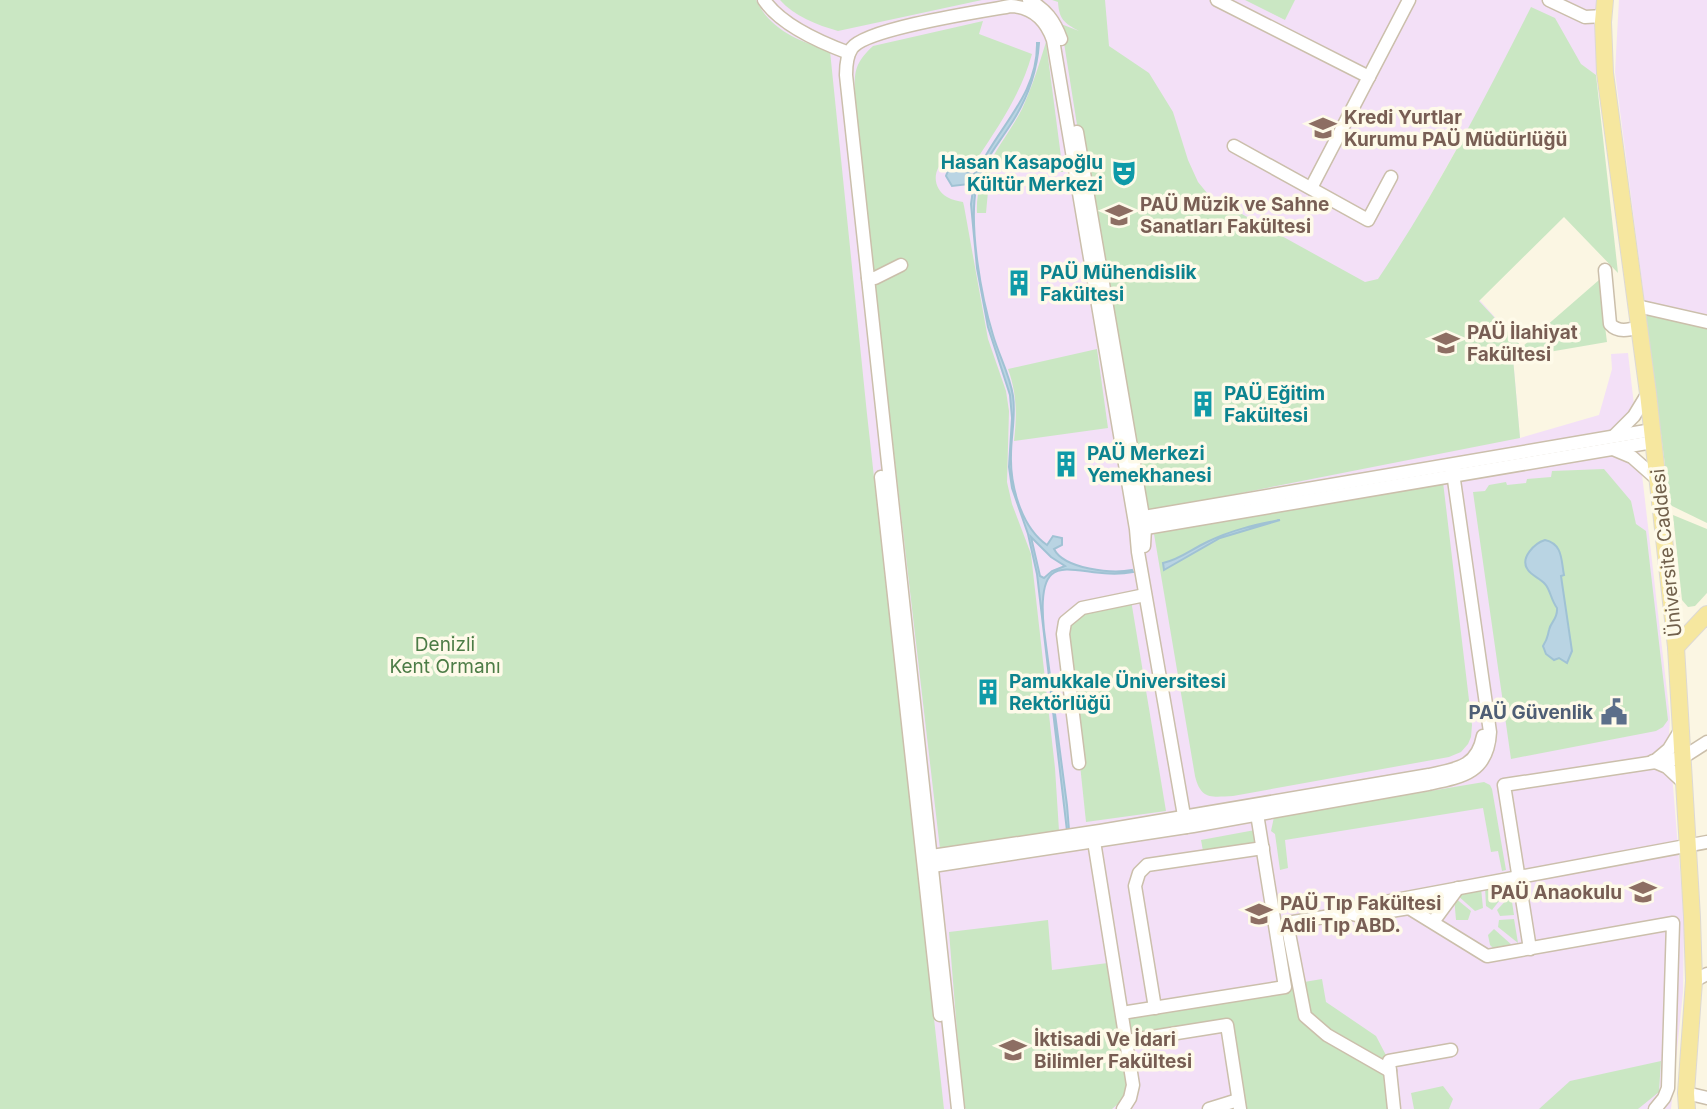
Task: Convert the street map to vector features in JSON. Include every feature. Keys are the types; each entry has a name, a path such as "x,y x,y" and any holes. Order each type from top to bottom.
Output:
{"main road":[{"name":"Üniversite Caddesi","path":"1605,8 1605,73 1648,393 1675,647 1692,917 1700,977 1685,1104"},
{"path":"1675,647 1707,614"}],"street":[{"path":"764,0 786,22 848,49"},
{"path":"772,0 790,15 848,49"},
{"path":"958,1109 927,862 838,77 848,49 862,32 1008,0"},
{"path":"1029,0 1046,11 1055,22 1061,39 1086,214"},
{"path":"1217,0 1369,77"},
{"path":"1311,188 1409,0"},
{"path":"1549,0 1585,17 1605,8"},
{"path":"848,49 867,38 936,20 1011,6 1033,11 1049,29 1086,214 1189,821"},
{"path":"848,49 846,75 951,1109"},
{"path":"1234,146 1368,220 1391,177"},
{"path":"868,278 874,278 901,265"},
{"path":"1605,270 1610,324 1625,331 1639,327"},
{"path":"1637,306 1707,322"},
{"path":"1612,443 1648,393"},
{"path":"1140,523 1653,436"},
{"path":"1612,443 1658,480"},
{"path":"927,862 1189,821 1429,775 1461,768 1473,760 1483,737 1450,471"},
{"path":"1189,821 1257,814 1462,777 1486,757 1490,732 1450,471"},
{"path":"1140,523 1138,552 1145,595 1189,821"},
{"path":"1079,763 1063,634 1065,622 1082,608 1145,595"},
{"path":"1653,761 1665,753 1680,731"},
{"path":"1530,949 1504,785 1682,758 1707,742"},
{"path":"1653,761 1667,767 1683,782"},
{"path":"1128,1012 1285,987 1257,814"},
{"path":"1097,836 1140,1082 1140,1091 1133,1109"},
{"path":"1097,836 1133,1085 1130,1098 1123,1109"},
{"path":"1349,913 1358,907 1707,842"},
{"path":"1155,1008 1135,886 1139,873 1147,865 1263,848"},
{"path":"1433,922 1458,888"},
{"path":"1390,1071 1327,1035 1305,1016 1287,923 1349,913 1360,916 1409,908 1488,956 1673,923 1668,1088 1655,1109"},
{"path":"1133,1040 1227,1025 1239,1104 1209,1109"},
{"path":"1389,1108 1389,1061 1451,1050"},
{"path":"1685,1104 1707,1098"}],"shaded area":[{"path":"446,0 1599,0 1596,75 1581,65 1533,15 1413,226 1522,347 1513,358 1520,438 1599,415 1612,369 1611,354 1628,353 1670,717 1669,737 1684,921 1683,992 1671,1109 944,1109 940,1082"},
{"path":"1619,0 1707,0 1707,321 1645,305 1615,72"}],"green space":[{"name":"Denizli Kent Ormanı","path":"0,0 756,0 762,11 778,27 797,39 830,51 867,414 944,1109 0,1109"},
{"path":"780,0 982,0 838,31 806,19"},
{"path":"1052,0 1105,0 1109,46 1149,73 1173,112 1188,160 1198,182 1207,193 1365,282 1378,279 1440,180 1531,7 1555,18 1581,64 1596,75 1618,273 1564,217 1479,301 1522,347 1599,280 1607,342 1513,358 1520,438 1145,512 1091,213 1061,24 1079,31 1063,20 1058,2"},
{"path":"1245,0 1295,0 1285,20"},
{"path":"983,21 979,34 1032,54 1016,96 977,159 953,157 944,161 937,171 936,183 947,197 963,202 988,339 1006,391 1009,411 1007,482 1012,504 1031,554 1055,768 1059,831 940,849 878,316 855,80 862,57 873,46"},
{"path":"1046,42 1063,172 990,170 986,213 977,213 981,184 986,171 1022,109"},
{"path":"1645,308 1707,322 1707,523 1670,505"},
{"path":"1097,349 1108,428 1014,441 1015,405 1008,369"},
{"path":"1604,469 1631,501 1636,524 1646,531 1668,720 1656,731 1511,759 1473,492 1485,491 1489,485 1526,483 1527,479 1551,477 1552,471"},
{"path":"1443,482 1472,725 1468,744 1461,752 1449,757 1233,796 1204,793 1195,776 1154,534 1156,531"},
{"path":"1673,515 1707,529 1707,593 1695,606 1688,607 1682,600"},
{"path":"1131,600 1166,811 1086,822 1065,622 1072,614"},
{"path":"1484,782 1492,789 1506,870 1502,871 1498,851 1491,852 1483,808 1285,840 1288,868 1280,870 1275,834 1271,831 1274,817"},
{"path":"1255,830 1257,842 1203,851 1201,840"},
{"path":"1507,885 1507,891 1492,910 1486,906 1485,887"},
{"path":"1481,888 1483,908 1475,911 1457,895"},
{"path":"1511,895 1514,915 1500,916 1497,910"},
{"path":"1454,897 1471,911 1468,920 1456,920"},
{"path":"1514,919 1518,943 1498,927 1499,920"},
{"path":"1048,920 1052,970 1108,963 1126,1077 1126,1097 1112,1109 966,1109 963,1105 949,932"},
{"path":"1494,929 1513,946 1494,949 1490,945 1488,935"},
{"path":"1322,979 1326,1002 1376,1036 1389,1061 1394,1109 1239,1109 1227,1025 1133,1040 1128,1012"},
{"path":"1661,1061 1659,1092 1638,1109 1539,1109 1570,1081"},
{"path":"1443,1086 1453,1099 1449,1109 1414,1109 1411,1093"}],"water":[{"path":"1039,43 1036,65 1025,97 981,171 974,204 977,262 984,301 1013,396 1011,467 1015,492 1024,517 1038,537 1047,545 1053,536 1062,538 1062,545 1054,549 1059,556 1089,568 1133,572 1113,574 1064,570 1054,573 1046,582 1043,601 1044,630 1067,805 1067,831 1037,574 1028,534 1012,488 1009,467 1012,418 1010,395 988,327 977,268 971,204 973,190 969,184 952,186 946,176 949,168 953,167 973,175 978,170 1024,95 1036,62","holes":["1031,537 1051,557 1065,566 1052,571 1044,578 1040,576"]},
{"path":"1280,520 1220,538 1164,570 1163,563 1216,538 1243,528"},
{"path":"1545,540 1555,545 1561,558 1564,575 1561,576 1572,651 1567,663 1559,658 1554,660 1546,654 1543,646 1557,608 1547,586 1530,572 1525,561 1529,552"}],"place":[{"name":"Kredi Yurtlar Kurumu PAÜ Müdürlüğü","path":"1323,128"},
{"name":"Hasan Kasapoğlu Kültür Merkezi","path":"1124,173"},
{"name":"PAÜ Müzik ve Sahne Sanatları Fakültesi","path":"1119,215"},
{"name":"PAÜ Mühendislik Fakültesi","path":"1019,283"},
{"name":"PAÜ İlahiyat Fakültesi","path":"1446,343"},
{"name":"PAÜ Eğitim Fakültesi","path":"1203,404"},
{"name":"PAÜ Merkezi Yemekhanesi","path":"1066,464"},
{"name":"Pamukkale Üniversitesi Rektörlüğü","path":"988,692"},
{"name":"PAÜ Güvenlik","path":"1614,712"},
{"name":"PAÜ Anaokulu","path":"1643,892"},
{"name":"PAÜ Tıp Fakültesi Adli Tıp ABD.","path":"1259,914"},
{"name":"İktisadi Ve İdari Bilimler Fakültesi","path":"1013,1050"}]}
